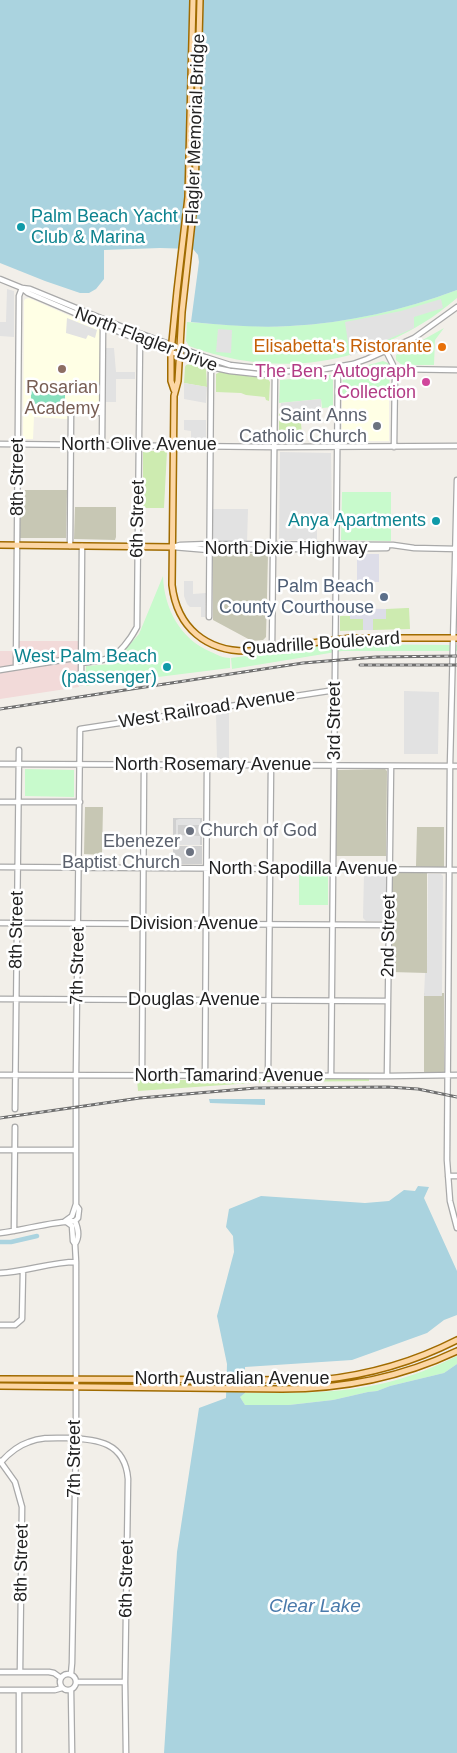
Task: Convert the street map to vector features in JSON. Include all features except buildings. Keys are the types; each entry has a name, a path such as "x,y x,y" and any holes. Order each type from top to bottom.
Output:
{"main road":[{"name":"Flagler Memorial Bridge","path":"172,346 189,185 193,0"},
{"name":"Flagler Memorial Bridge","path":"179,348 196,177 200,0"},
{"path":"172,346 171,381 174,390 173,547"},
{"path":"174,390 178,381 179,348"},
{"name":"North Dixie Highway","path":"0,545 173,547"},
{"name":"Quadrille Boulevard","path":"173,547 172,585 177,607 194,633 216,647 239,651 366,637 455,638"},
{"name":"North Australian Avenue","path":"0,1379 300,1381 339,1378 376,1371 426,1354 457,1340"},
{"name":"North Australian Avenue","path":"0,1386 301,1389 338,1386 393,1375 412,1370 457,1350"},
{"path":"300,1381 301,1389"}],"street":[{"name":"North Flagler Drive","path":"0,279 22,288 28,293 140,340 211,367 230,372 267,374 308,371 353,364 386,351 427,330 457,309"},
{"name":"North Flagler Drive","path":"22,288 30,288 172,346 230,365 266,369 275,372"},
{"name":"8th Street","path":"16,667 19,296 22,288"},
{"path":"102,445 103,325"},
{"name":"6th Street","path":"0,670 81,660 106,659 113,656 132,636 137,627 140,340"},
{"path":"386,351 394,369 394,447"},
{"path":"209,617 211,367"},
{"name":"3rd Street","path":"331,1076 338,367"},
{"path":"394,369 457,370"},
{"path":"272,648 275,372"},
{"path":"70,546 71,412 102,413"},
{"name":"North Olive Avenue","path":"0,444 274,447 457,446"},
{"path":"457,480 455,638 450,766 448,1075 448,1176 450,1201 457,1228"},
{"name":"North Dixie Highway","path":"173,547 180,545 336,548 398,546 456,549"},
{"path":"81,682 82,546"},
{"name":"West Railroad Avenue","path":"80,729 335,690"},
{"name":"7th Street","path":"75,1244 78,1240 78,1230 75,1221 78,1218 79,1209 76,1204 76,1076 80,729"},
{"name":"8th Street","path":"15,1109 19,750"},
{"name":"North Rosemary Avenue","path":"0,764 457,766"},
{"path":"142,1076 144,765"},
{"path":"205,1076 207,765"},
{"path":"268,1076 271,765"},
{"name":"2nd Street","path":"387,1076 390,766"},
{"path":"0,802 80,802"},
{"name":"North Sapodilla Avenue","path":"0,867 457,870"},
{"name":"Division Avenue","path":"0,923 389,925"},
{"name":"Douglas Avenue","path":"0,999 388,1001"},
{"name":"North Tamarind Avenue","path":"0,1075 457,1075"},
{"path":"14,1231 15,1127"},
{"path":"0,1150 76,1150"},
{"path":"448,1176 457,1176"},
{"path":"66,1221 72,1216 76,1204"},
{"name":"7th Street","path":"66,1221 72,1226 76,1262 76,1438 71,1674"},
{"path":"0,1232 75,1221"},
{"path":"0,1273 23,1271 58,1262 76,1262"},
{"path":"0,1325 15,1326 22,1320 23,1271"},
{"name":"6th Street","path":"0,1461 18,1447 31,1441 46,1438 97,1440 108,1445 122,1458 127,1470 128,1480 125,1682 126,1753"},
{"name":"8th Street","path":"0,1461 15,1482 22,1507 20,1671"},
{"path":"0,1672 49,1672 61,1678"},
{"path":"62,1688 61,1678 66,1674 71,1674 76,1682 71,1690 72,1753"},
{"path":"76,1682 125,1682"},
{"path":"0,1690 56,1690 62,1688 71,1690"},
{"path":"19,1691 19,1753"}],"shaded area":[{"path":"7,289 14,291 14,337 0,336 0,322 6,322"},
{"name":"Rosarian Academy","path":"29,298 100,329 100,410 68,409 67,419 34,417 33,439 23,439 24,301"},
{"path":"441,299 443,308 414,317 414,328 350,356 345,322 401,311"},
{"path":"67,318 97,330 95,338 88,335 86,339 66,333"},
{"path":"218,329 232,330 231,353 216,352"},
{"path":"104,348 114,348 116,372 135,372 135,379 116,379 116,402 105,402"},
{"path":"184,383 207,387 206,403 184,399"},
{"path":"342,396 389,396 389,441 342,441"},
{"path":"321,399 321,408 280,413 281,403"},
{"path":"184,420 206,420 206,440 191,440 191,431 184,430"},
{"path":"280,452 331,453 332,519 317,520 317,540 279,540"},
{"path":"20,490 67,490 66,538 20,538"},
{"path":"75,507 116,507 115,540 74,539"},
{"path":"212,509 248,509 247,544 212,544"},
{"path":"213,553 268,554 266,637 263,640 252,641 213,620"},
{"path":"357,554 379,554 379,582 357,582"},
{"path":"184,581 193,581 193,594 206,593 205,617 201,617 201,607 190,607 187,604 184,596"},
{"path":"350,608 386,609 386,619 373,619 373,630 363,630 363,619 350,619"},
{"path":"19,641 78,641 79,687 0,699 0,651 18,651"},
{"path":"404,691 439,692 438,754 404,754"},
{"path":"216,712 229,712 229,760 217,760"},
{"path":"385,769 387,771 386,856 336,856 336,770"},
{"path":"85,807 103,807 102,855 84,854"},
{"name":"Church of God","path":"173,818 202,818 202,845 173,845"},
{"path":"200,819 200,825 178,825 178,835 200,836 200,845 176,845 176,820"},
{"path":"417,827 444,827 444,873 427,873 427,973 391,972 392,866 416,866"},
{"name":"Ebenezer Baptist Church","path":"173,846 202,846 202,864 173,864"},
{"path":"364,873 383,874 386,877 386,921 366,921 363,918"},
{"path":"428,874 441,874 443,876 442,996 424,996 425,973 427,973"},
{"path":"424,993 444,993 444,1072 424,1072"}],"green space":[{"path":"457,290 457,298 423,323 367,350 338,358 309,363 279,364 249,361 189,346 186,341 187,322 238,326 290,326 333,322 354,319 416,304"},
{"path":"444,328 435,340 434,365 402,365 396,360 396,355"},
{"path":"383,361 388,363 390,368 389,396 342,396 343,372"},
{"path":"190,364 206,369 207,387 184,383 185,367"},
{"path":"220,372 268,379 270,382 269,401 265,397 241,393 216,392 216,374"},
{"path":"331,375 333,377 333,407 322,408 321,399 279,403 280,380"},
{"path":"31,388 65,388 65,404 31,404"},
{"path":"300,411 302,435 300,435 300,441 279,442 279,413"},
{"path":"143,451 167,451 164,508 143,508"},
{"path":"342,492 391,492 391,541 341,540"},
{"path":"163,576 170,611 182,631 200,646 220,656 230,658 230,668 86,686 86,666 112,664 139,634"},
{"path":"409,608 410,629 373,630 373,619 386,619 386,609"},
{"path":"340,616 363,619 363,630 340,631"},
{"path":"337,644 457,645 457,651 342,651 232,669 231,658"},
{"path":"25,769 74,770 74,797 25,796"},
{"path":"299,873 328,873 328,905 299,905"},
{"path":"265,1078 369,1078 369,1081 267,1082 138,1091 137,1080 264,1080"},
{"path":"457,1356 457,1364 444,1373 377,1391 333,1400 289,1405 245,1405 240,1397 245,1393 315,1392 368,1387 413,1375"}],"water":[{"path":"0,0 457,0 457,290 416,304 354,319 290,326 240,326 191,322 199,262 198,255 193,249 104,250 104,279 96,289 89,293 80,293 0,263"},
{"path":"209,1099 265,1099 265,1105 210,1103"},
{"name":"Clear Lake","path":"418,1186 429,1187 424,1198 457,1271 457,1315 444,1320 427,1333 352,1360 245,1367 245,1393 240,1397 245,1405 289,1405 333,1400 377,1391 444,1373 457,1364 457,1753 164,1753 177,1552 199,1408 226,1398 227,1364 217,1316 234,1252 233,1236 226,1227 229,1209 261,1196 365,1203 389,1201 404,1190 415,1191"}],"waterway":[{"path":"0,1242 11,1242 37,1236"}],"railway":[{"path":"0,709 303,663 376,657 457,656"},
{"path":"360,665 457,665"},
{"path":"0,1118 140,1098 256,1088 388,1087 418,1089 457,1097"}],"place":[{"name":"Palm Beach Yacht Club & Marina","path":"21,227"},
{"name":"Elisabetta's Ristorante","path":"442,347"},
{"name":"Rosarian Academy","path":"62,369"},
{"name":"The Ben, Autograph Collection","path":"426,382"},
{"name":"Saint Anns Catholic Church","path":"377,426"},
{"name":"Anya Apartments","path":"436,521"},
{"name":"Palm Beach County Courthouse","path":"384,597"},
{"name":"West Palm Beach (passenger)","path":"167,667"},
{"name":"Church of God","path":"190,831"},
{"name":"Ebenezer Baptist Church","path":"190,852"}]}
